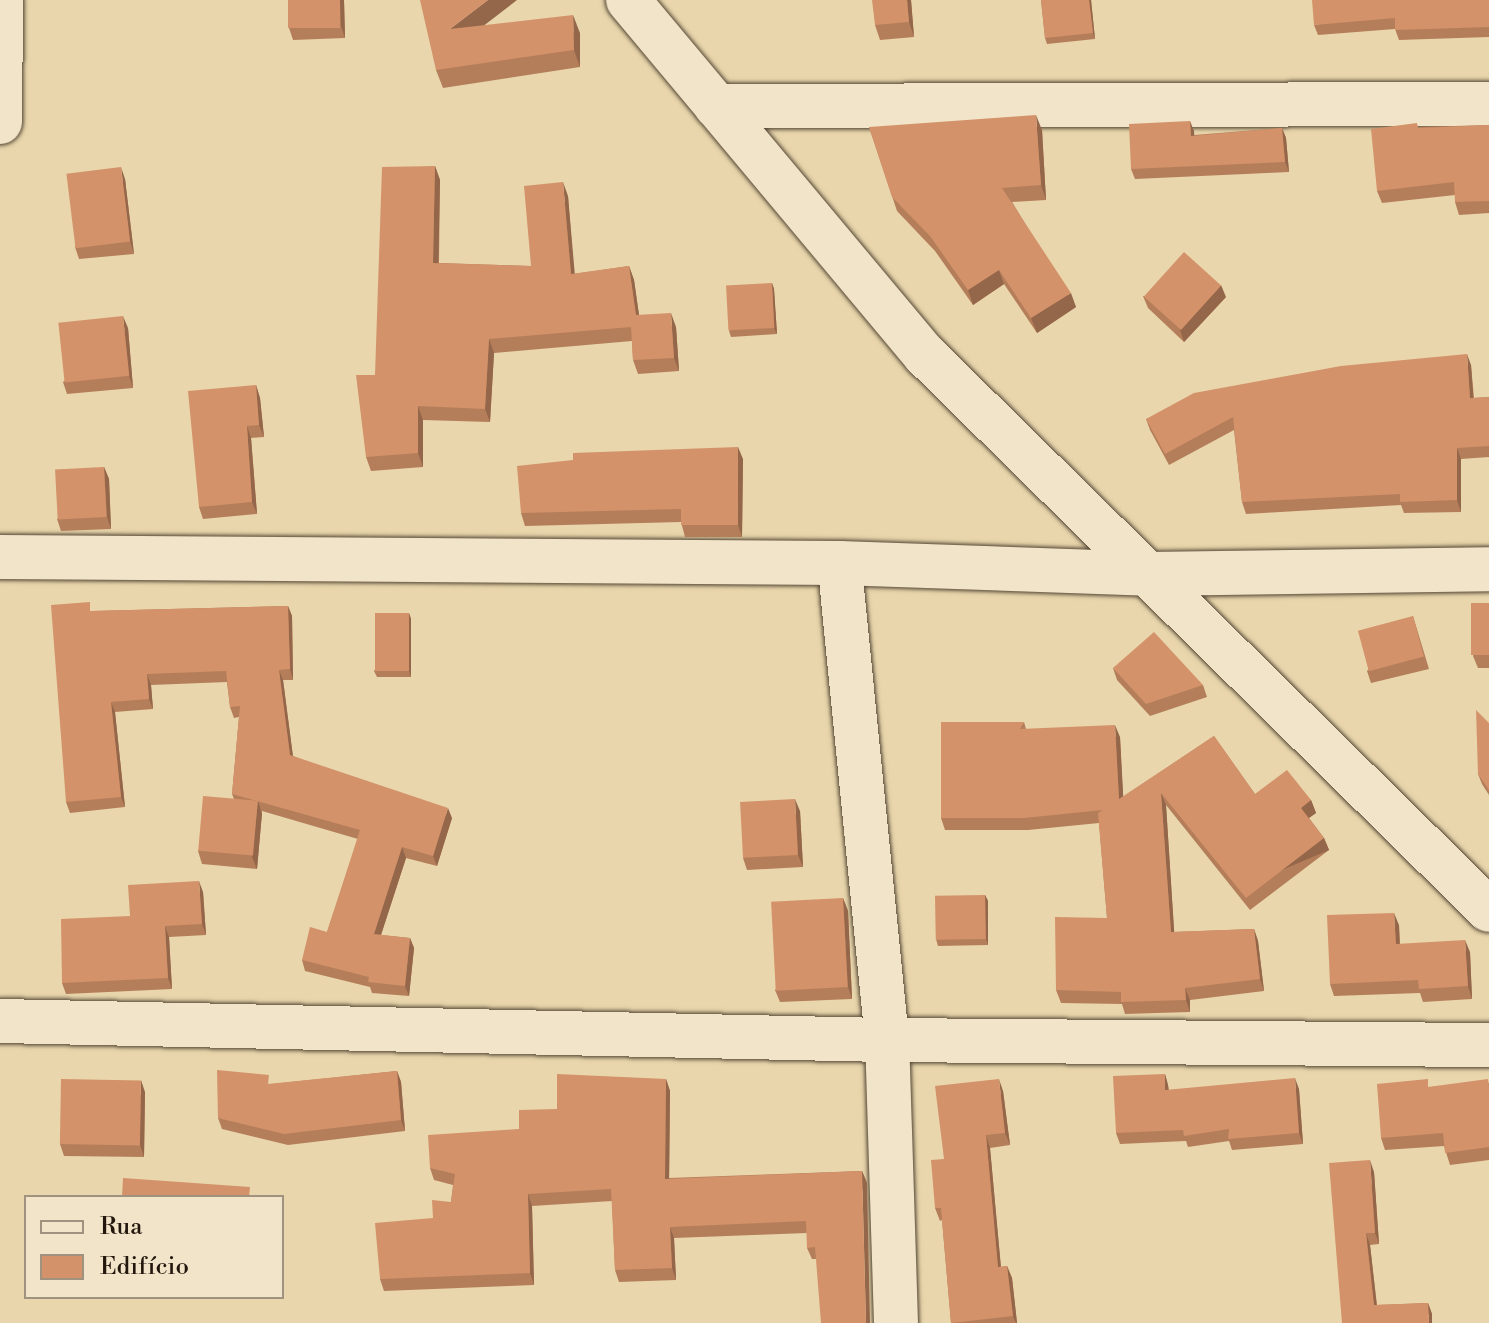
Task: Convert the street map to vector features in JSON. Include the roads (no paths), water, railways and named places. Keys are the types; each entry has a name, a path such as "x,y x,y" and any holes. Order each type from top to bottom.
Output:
{"street":[{"path":"0,122 1,0"},
{"path":"628,0 925,355 1489,910"},
{"path":"716,106 1489,104"},
{"path":"0,557 839,563 1148,574 1489,569"},
{"path":"839,563 887,1040 896,1323"},
{"path":"0,1021 887,1040 1489,1045"}]}
